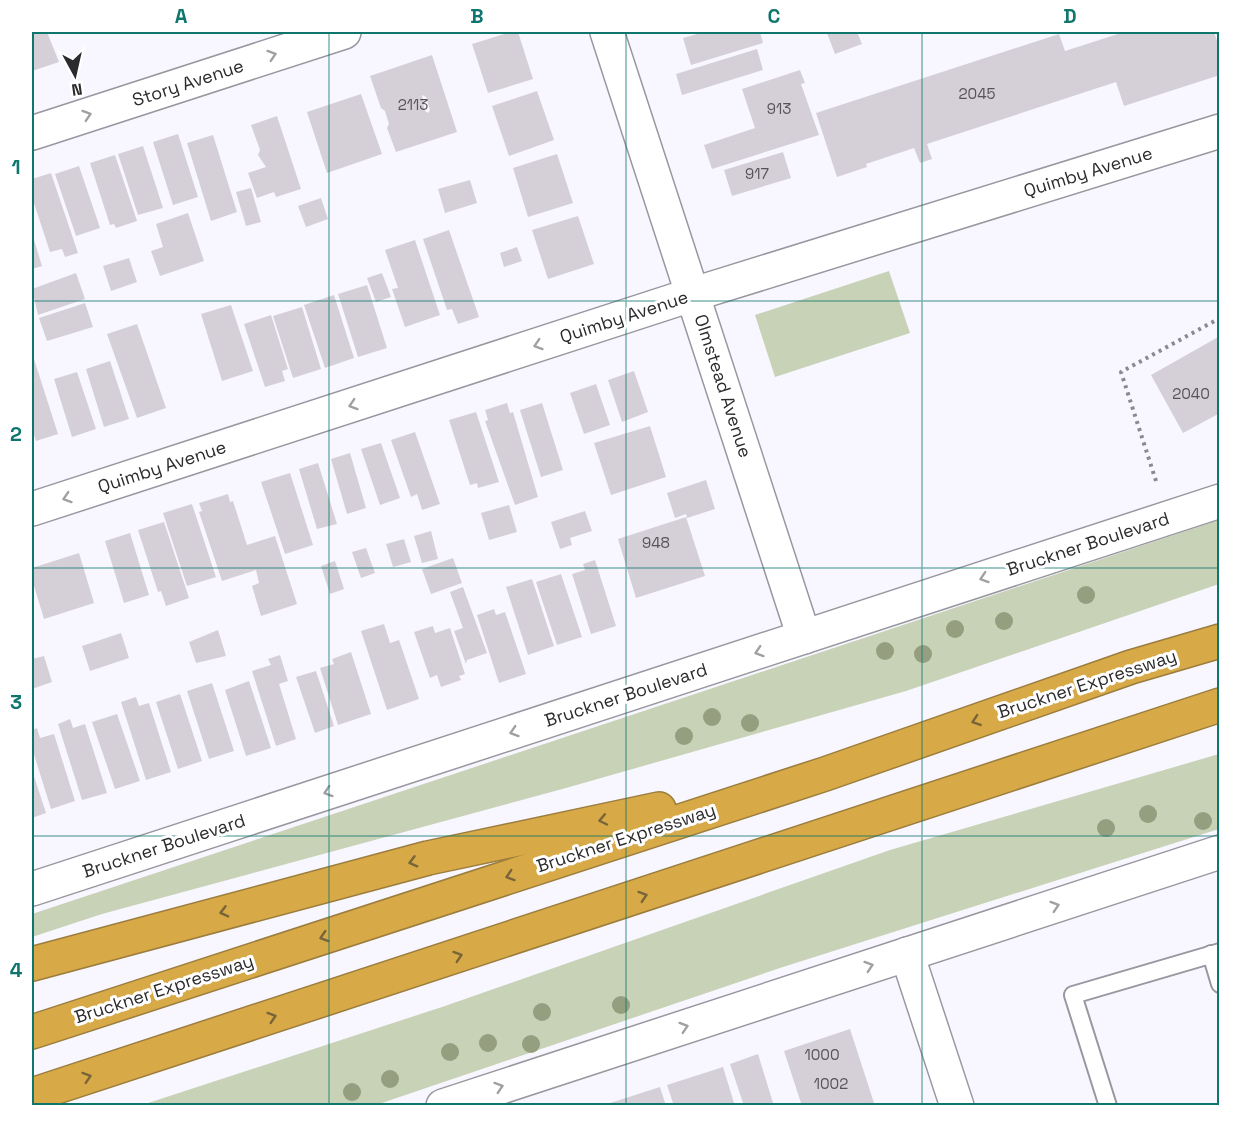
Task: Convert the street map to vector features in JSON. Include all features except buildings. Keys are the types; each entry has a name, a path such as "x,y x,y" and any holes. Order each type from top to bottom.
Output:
{"highway":[{"path":"1131,667 1220,624"},
{"name":"Bruckner Expressway","path":"32,1032 825,774 1131,667 1220,641"},
{"path":"32,1095 1210,709"},
{"path":"32,964 429,858 825,774"}],"street":[{"name":"Story Avenue","path":"32,134 344,32"},
{"name":"Olmstead Avenue","path":"608,32 804,637"},
{"name":"Quimby Avenue","path":"32,509 694,294 1220,132"},
{"name":"Bruckner Boulevard","path":"32,889 1220,501"},
{"path":"443,1106 1220,852"},
{"path":"907,954 957,1106"}],"lane":[{"path":"1108,1106 1073,995 1215,953 1220,984"}],"path":[{"path":"1156,481 1121,372 1220,318"}],"green space":[{"path":"889,271 910,333 775,377 755,315"},
{"path":"1219,520 1219,584 906,691 566,788 102,914 32,937 32,914"},
{"path":"1219,754 1219,829 783,967 376,1105 142,1105 445,1006 890,850"}]}
